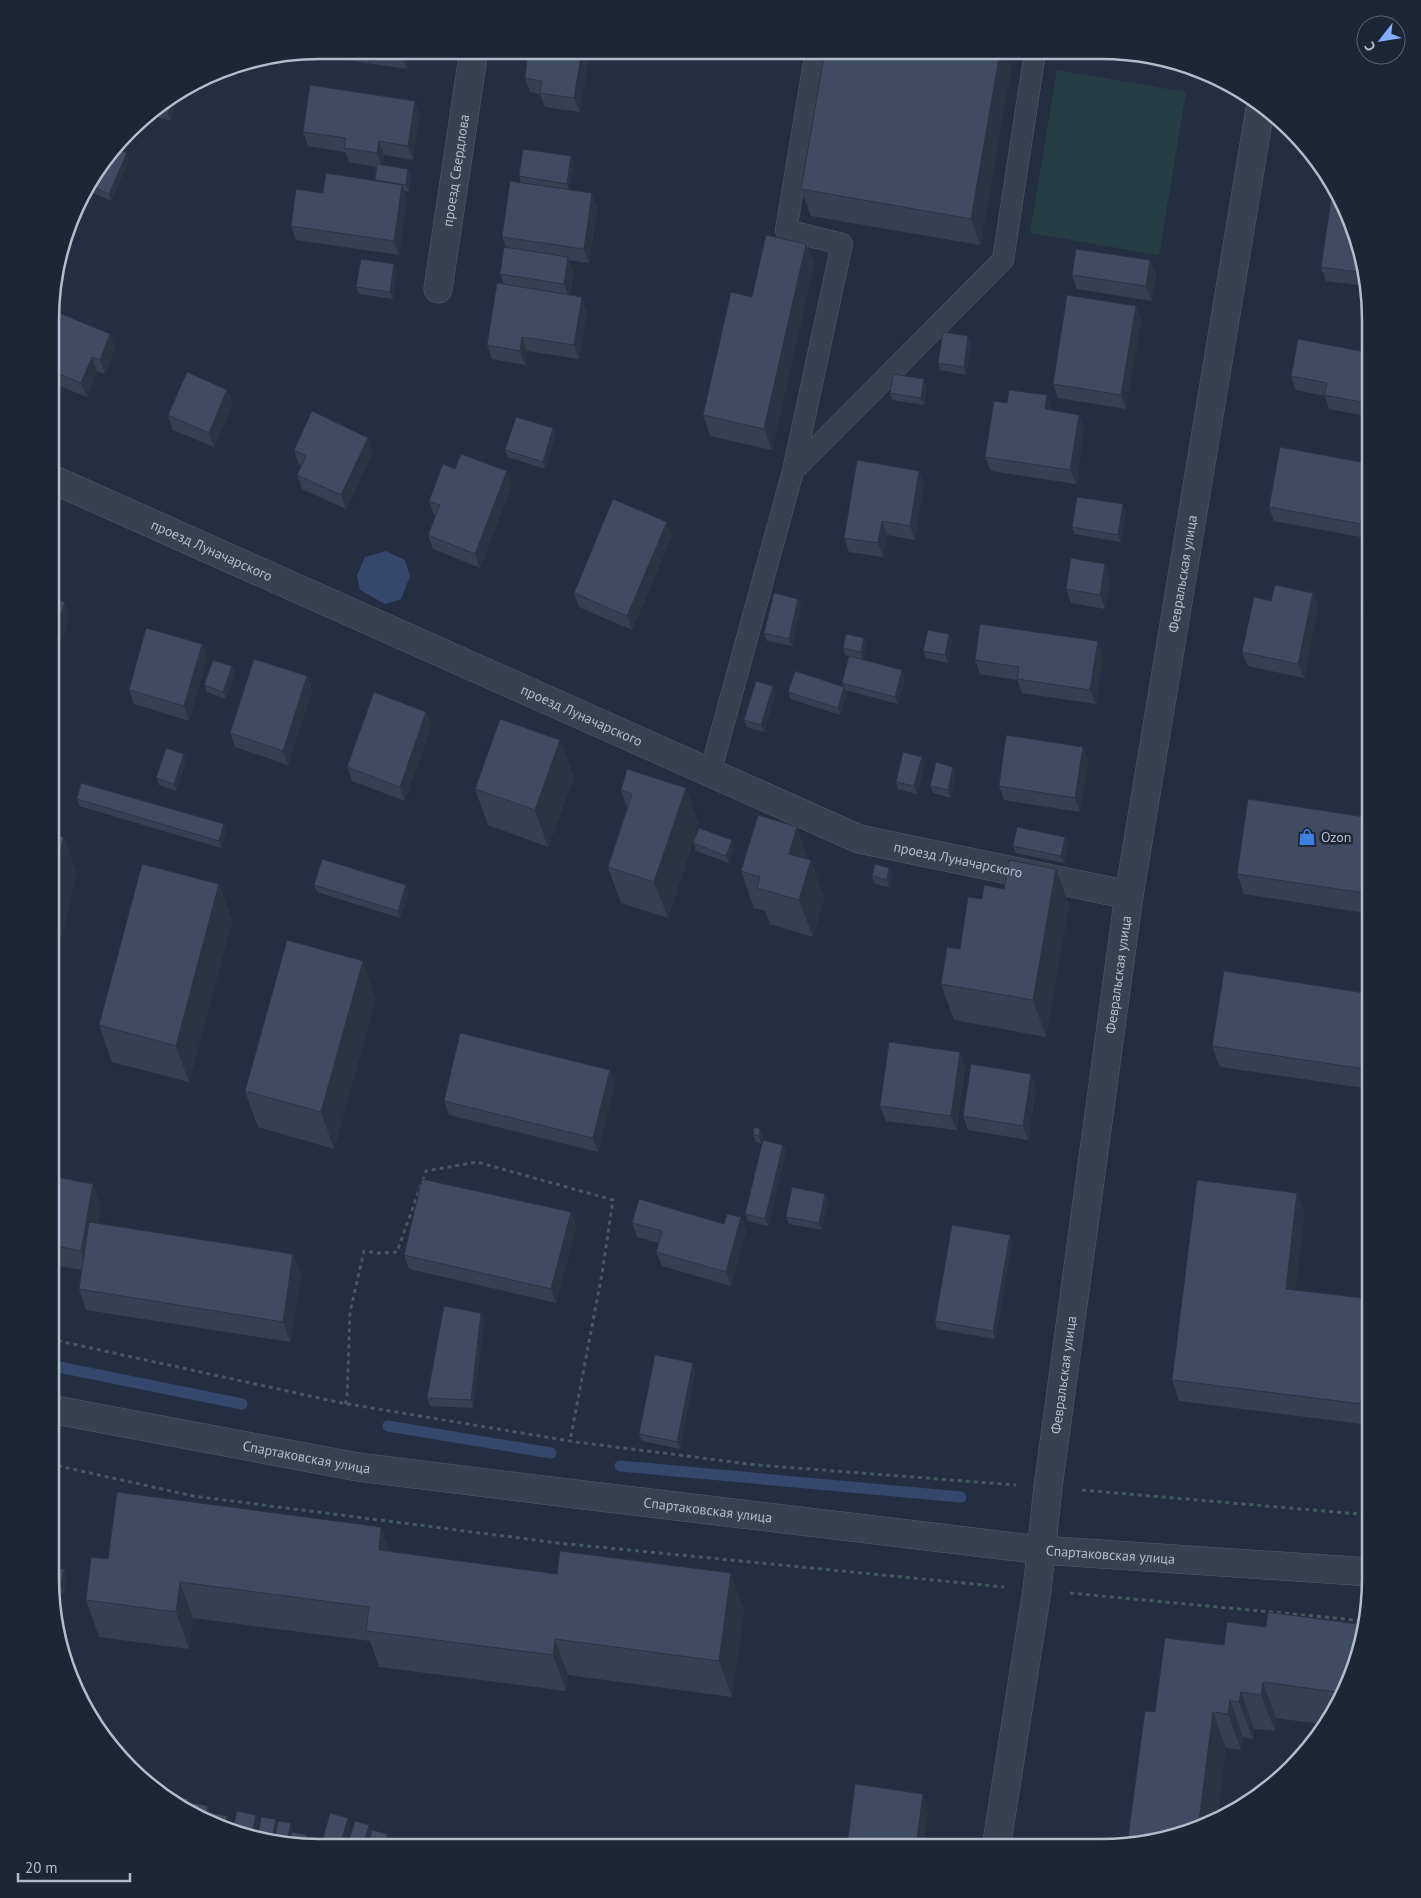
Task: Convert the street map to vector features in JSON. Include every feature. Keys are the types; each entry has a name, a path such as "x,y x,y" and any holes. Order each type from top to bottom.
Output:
{"street":[{"name":"проезд Свердлова","path":"438,289 473,59"},
{"name":"Февральская улица","path":"997,1839 1037,1590 1048,1487 1129,895 1259,113"},
{"name":"проезд Луначарского","path":"59,482 859,839 1129,895"},
{"name":"Спартаковская улица","path":"59,1411 358,1467 1042,1550 1362,1571"}],"lane":[{"path":"710,773 793,471 842,244 786,230 815,59"},
{"path":"793,471 1003,260 1034,59"}],"path":[{"path":"344,1404 347,1399 350,1312 364,1251 380,1254 397,1252 426,1171 477,1162 613,1200 602,1274 570,1441"},
{"path":"59,1341 344,1404 570,1441 757,1465 1048,1487 1362,1514"},
{"path":"59,1466 193,1496 558,1543 1359,1620"}],"green space":[{"path":"1057,70 1186,92 1159,255 1030,233"}],"water":[{"path":"386,551 405,560 410,576 401,599 385,604 360,590 357,575 365,557"}],"building":[{"path":"527,59 581,59 574,98 540,93 542,81 525,78"},
{"path":"824,59 999,59 971,219 801,189"},
{"path":"310,85 415,101 408,146 379,141 377,153 344,148 346,138 303,132"},
{"path":"171,106 168,114 162,112"},
{"path":"523,149 571,156 567,184 519,176"},
{"path":"121,150 127,153 109,194 95,188"},
{"path":"377,164 408,169 406,185 375,180"},
{"path":"326,173 402,185 394,241 291,226 296,189 323,193"},
{"path":"510,181 592,193 584,249 502,237"},
{"path":"1331,200 1333,200 1348,236 1358,272 1321,267"},
{"path":"766,235 806,244 764,429 703,415 731,292 752,297"},
{"path":"504,247 568,257 564,284 500,274"},
{"path":"1076,249 1150,260 1146,286 1072,275"},
{"path":"361,259 394,264 390,292 356,287"},
{"path":"497,283 582,297 574,345 522,337 520,351 487,345"},
{"path":"1067,295 1136,306 1121,395 1053,384"},
{"path":"59,313 110,334 100,360 92,357 81,383 59,374"},
{"path":"943,332 968,336 964,367 938,363"},
{"path":"1298,339 1362,351 1361,402 1324,395 1327,383 1291,376"},
{"path":"187,372 227,390 209,433 168,415"},
{"path":"893,374 924,379 921,398 890,393"},
{"path":"1009,390 1047,395 1045,409 1079,415 1070,470 985,457 994,401 1007,403"},
{"path":"312,411 368,438 341,495 297,475 306,456 294,450"},
{"path":"516,417 553,428 543,462 505,450"},
{"path":"1280,447 1362,462 1361,524 1269,507"},
{"path":"461,454 507,471 475,554 428,535 440,505 429,501 443,464 455,469"},
{"path":"857,460 919,471 910,526 882,521 878,543 844,538"},
{"path":"1077,497 1123,504 1118,535 1072,527"},
{"path":"613,499 667,522 627,616 574,593"},
{"path":"1071,558 1105,564 1100,595 1066,589"},
{"path":"1275,585 1313,593 1298,664 1242,652 1254,597 1271,601"},
{"path":"774,593 798,599 789,639 764,633"},
{"path":"59,600 65,602 59,620"},
{"path":"980,624 1098,641 1090,690 1017,679 1019,667 975,660"},
{"path":"146,628 202,644 184,706 129,690"},
{"path":"928,630 949,634 945,655 923,651"},
{"path":"846,634 864,638 861,652 843,648"},
{"path":"849,656 902,670 895,697 842,683"},
{"path":"254,659 307,676 283,751 230,733"},
{"path":"213,660 232,666 223,692 204,685"},
{"path":"795,671 844,687 838,708 788,692"},
{"path":"756,681 773,686 761,725 744,720"},
{"path":"374,692 426,712 400,787 347,767"},
{"path":"500,719 560,740 535,810 475,789"},
{"path":"1006,735 1083,747 1075,798 999,786"},
{"path":"166,748 184,754 174,784 156,778"},
{"path":"903,752 922,757 914,786 896,782"},
{"path":"936,762 953,767 948,790 930,786"},
{"path":"627,769 686,788 654,882 608,867 632,794 621,790"},
{"path":"81,783 224,824 219,841 77,799"},
{"path":"1248,799 1362,817 1362,893 1237,874"},
{"path":"758,815 797,827 789,854 811,860 799,900 757,888 760,877 741,871"},
{"path":"1017,827 1065,837 1061,856 1013,846"},
{"path":"699,828 732,840 726,856 693,843"},
{"path":"59,836 64,837 59,857"},
{"path":"322,859 406,885 398,911 314,885"},
{"path":"1009,860 1056,869 1033,1000 941,984 947,947 960,949 968,897 982,899 984,885 1004,889"},
{"path":"142,864 219,884 176,1046 99,1025"},
{"path":"875,864 889,868 887,880 872,876"},
{"path":"287,940 363,961 321,1112 245,1091"},
{"path":"1224,971 1362,993 1362,1069 1212,1046"},
{"path":"460,1033 610,1070 593,1138 444,1101"},
{"path":"889,1042 960,1052 951,1116 880,1106"},
{"path":"971,1064 1031,1074 1023,1126 963,1116"},
{"path":"754,1127 760,1129 759,1136 753,1135"},
{"path":"763,1140 783,1145 765,1219 745,1214"},
{"path":"59,1178 93,1184 81,1251 59,1247"},
{"path":"422,1179 571,1212 551,1289 404,1255"},
{"path":"1197,1180 1297,1193 1286,1289 1362,1298 1362,1404 1172,1380"},
{"path":"792,1187 825,1194 819,1223 786,1217"},
{"path":"639,1199 724,1224 727,1214 741,1217 726,1272 656,1252 662,1231 632,1223"},
{"path":"89,1222 293,1254 283,1322 79,1289"},
{"path":"952,1225 1010,1235 993,1331 935,1321"},
{"path":"444,1306 481,1313 471,1400 427,1398"},
{"path":"655,1355 693,1363 677,1442 639,1434"},
{"path":"117,1492 381,1527 379,1550 557,1574 560,1551 731,1573 719,1661 555,1639 553,1655 366,1631 369,1607 180,1582 176,1612 86,1600 91,1557 108,1559"},
{"path":"59,1568 64,1569 61,1586 59,1586"},
{"path":"1268,1612 1358,1624 1348,1662 1336,1692 1263,1682 1261,1695 1241,1692 1239,1702 1230,1700 1228,1714 1213,1712 1199,1820 1169,1830 1128,1838 1145,1711 1155,1712 1165,1638 1224,1645 1227,1622 1266,1627"},
{"path":"855,1784 923,1794 917,1839 848,1839"},
{"path":"178,1797 188,1799 187,1803"},
{"path":"193,1803 208,1806 207,1813 204,1812 192,1806"},
{"path":"237,1811 256,1815 253,1830 234,1824"},
{"path":"211,1813 227,1816 226,1821 220,1819 211,1815"},
{"path":"330,1813 348,1818 342,1839 323,1839"},
{"path":"261,1817 276,1819 273,1835 258,1831"},
{"path":"278,1821 291,1823 288,1837 275,1835"},
{"path":"355,1821 369,1825 365,1839 349,1839"},
{"path":"372,1830 387,1834 386,1839 370,1839"},
{"path":"292,1832 307,1835 306,1839 291,1838"}],"waterway":[{"path":"59,1367 242,1404"},
{"path":"388,1426 551,1453"},
{"path":"620,1466 961,1497"}],"place":[{"name":"Ozon","path":"1307,837"}]}
